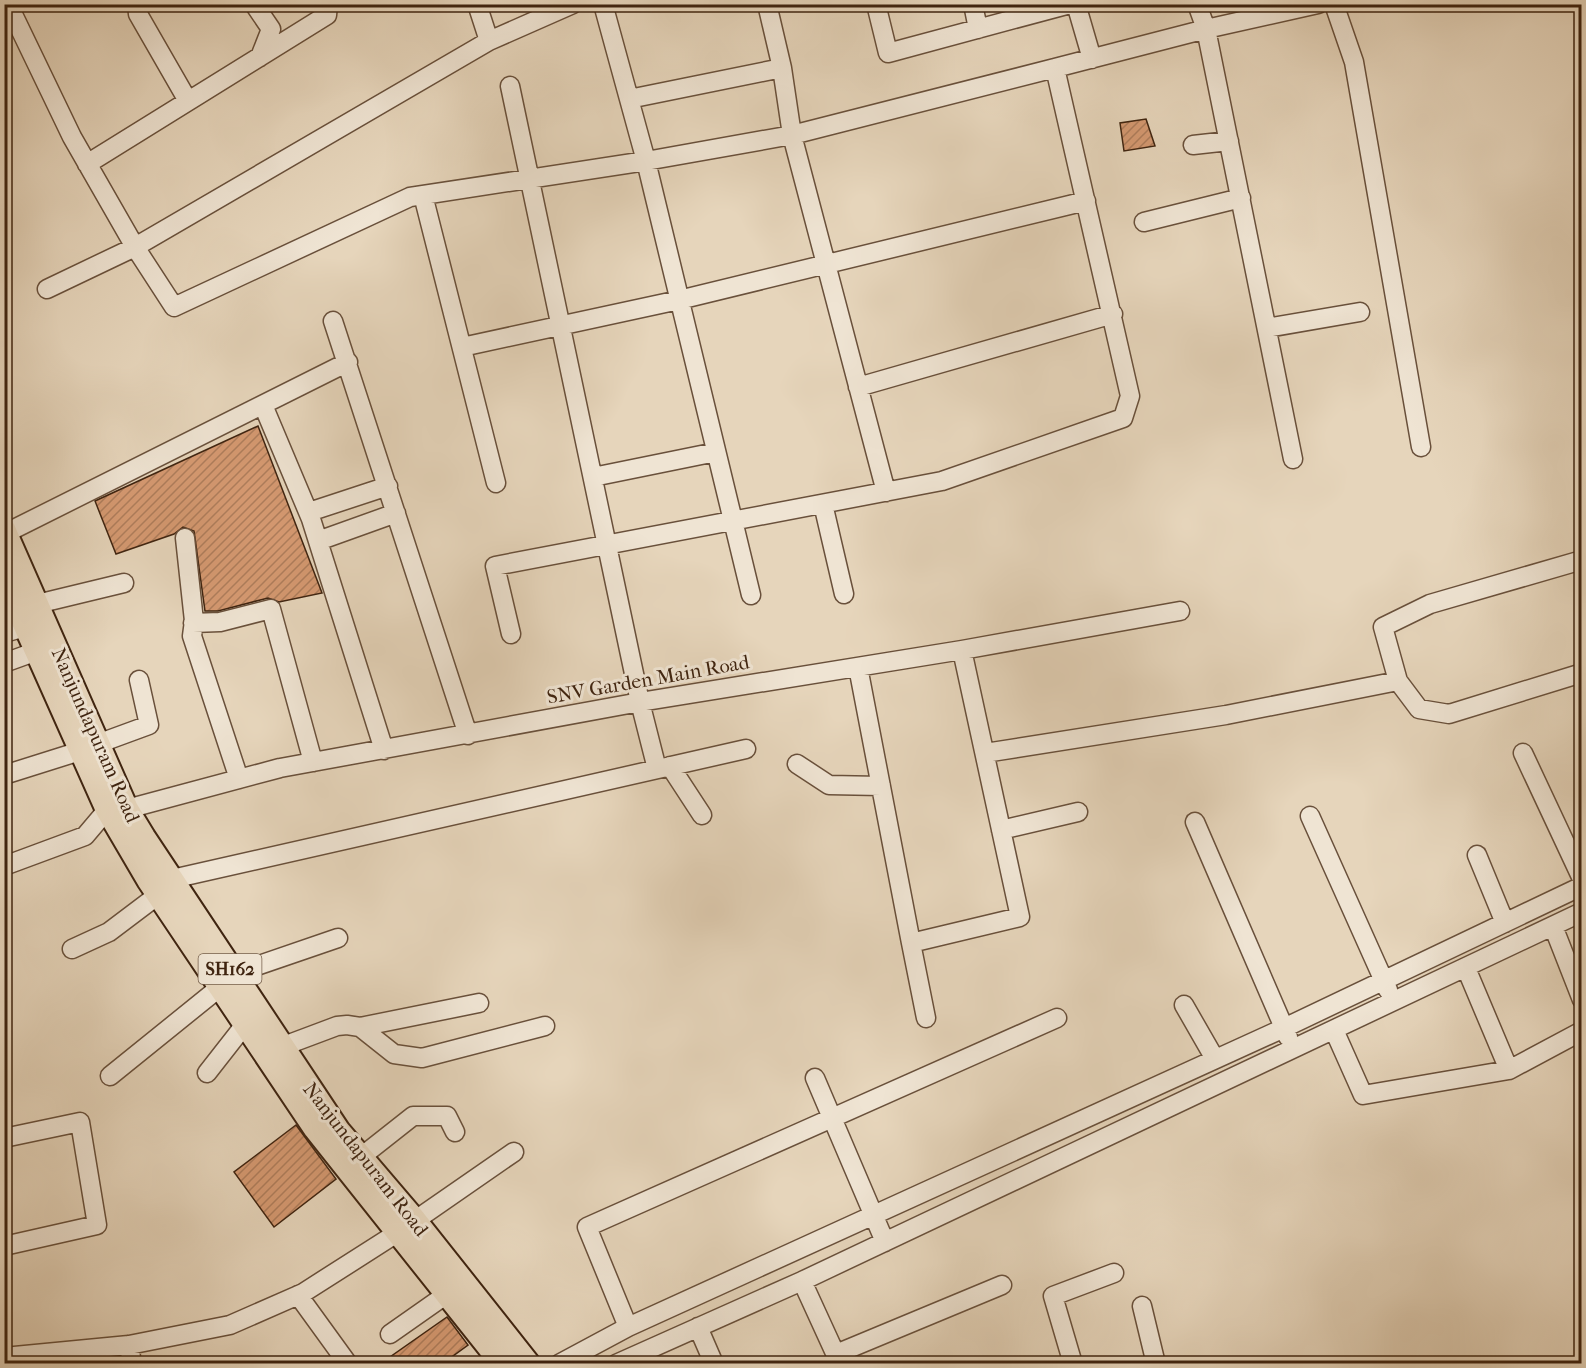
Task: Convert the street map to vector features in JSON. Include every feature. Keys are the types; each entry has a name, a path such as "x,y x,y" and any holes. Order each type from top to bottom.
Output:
{"main road":[{"name":"Nanjundapuram Road","path":"5,531 38,604 45,648 117,809 226,981 281,1047 339,1131 361,1157 447,1294 502,1364"},
{"name":"Nanjundapuram Road","path":"4,579 15,630 45,648"},
{"name":"Nanjundapuram Road","path":"226,981 243,1027 315,1129 529,1364"}],"street":[{"path":"8,4 87,164 135,247 174,307 410,197 646,161 792,135 1206,29 1318,4"},
{"path":"137,4 138,14 188,101"},
{"path":"254,4 271,29 260,57"},
{"path":"87,164 327,15 328,4"},
{"path":"477,4 489,41"},
{"path":"46,289 135,247 489,41 573,4"},
{"path":"603,4 646,161 751,595"},
{"path":"767,4 782,68 792,135 885,492"},
{"path":"876,4 888,53 1070,4"},
{"path":"972,4 978,29"},
{"path":"1076,4 1092,59"},
{"path":"1197,4 1206,29 1293,459"},
{"path":"1334,4 1354,62 1421,447"},
{"path":"629,99 782,68"},
{"path":"511,634 495,566 942,481 1123,418 1130,396 1055,68"},
{"path":"510,86 640,702 663,768 702,815"},
{"path":"1192,145 1229,141"},
{"path":"423,195 496,483"},
{"path":"1144,222 1241,198"},
{"path":"462,347 826,266 1086,201"},
{"path":"1267,328 1359,312"},
{"path":"858,387 1113,314"},
{"path":"333,321 468,735"},
{"path":"5,531 348,362"},
{"path":"263,405 309,512 384,750"},
{"path":"593,477 716,452"},
{"path":"309,512 388,486"},
{"path":"824,504 844,594"},
{"path":"318,541 396,513"},
{"path":"185,538 193,623 192,636 239,779"},
{"path":"1581,560 1430,604 1383,627 1398,681 1419,710 1449,714 1581,673"},
{"path":"38,604 124,583"},
{"path":"193,623 220,622 271,609 313,762"},
{"name":"SNV Garden Main Road","path":"117,809 313,762 640,702 962,650 1180,611"},
{"path":"4,663 45,648"},
{"path":"911,943 1020,917 962,650"},
{"path":"858,667 926,1018"},
{"path":"4,775 149,725 139,680"},
{"path":"985,753 1226,715 1398,681"},
{"path":"72,949 109,932 165,887 746,749"},
{"path":"1523,753 1581,879"},
{"path":"797,764 829,785 881,786"},
{"path":"4,866 85,836 117,809"},
{"path":"1001,830 1078,812"},
{"path":"1310,816 1393,1003"},
{"path":"1195,822 1294,1050"},
{"path":"1477,855 1505,923"},
{"path":"559,1364 628,1327 1284,1028 1581,886"},
{"path":"616,1364 802,1281 1294,1050 1581,912"},
{"path":"1553,926 1581,1000"},
{"path":"110,1076 226,981 338,938"},
{"path":"1466,968 1509,1070"},
{"path":"281,1047 337,1026 360,1027 479,1003"},
{"path":"1184,1005 1215,1059"},
{"path":"628,1327 587,1227 1057,1018"},
{"path":"360,1027 394,1054 422,1058 545,1026"},
{"path":"207,1073 243,1027"},
{"path":"1334,1030 1363,1095 1509,1070 1581,1031"},
{"path":"815,1078 834,1117 885,1242"},
{"path":"361,1157 412,1116 447,1116 455,1132"},
{"path":"4,1138 80,1122 98,1225 4,1246"},
{"path":"4,1357 129,1345 230,1325 297,1295 406,1227 514,1152"},
{"path":"1073,1364 1053,1296 1114,1274"},
{"path":"802,1281 838,1359 1002,1286"},
{"path":"390,1334 447,1294"},
{"path":"297,1295 348,1364"},
{"path":"1142,1306 1156,1364"},
{"path":"698,1327 714,1364"},
{"path":"129,1345 132,1364"}],"building":[{"path":"1146,119 1155,146 1124,151 1120,123"},
{"path":"258,426 322,593 279,602 268,598 218,611 205,611 194,531 183,527 174,534 116,554 95,501"},
{"path":"296,1125 336,1179 274,1227 234,1172"},
{"path":"447,1317 468,1345 442,1364 380,1364"}]}
